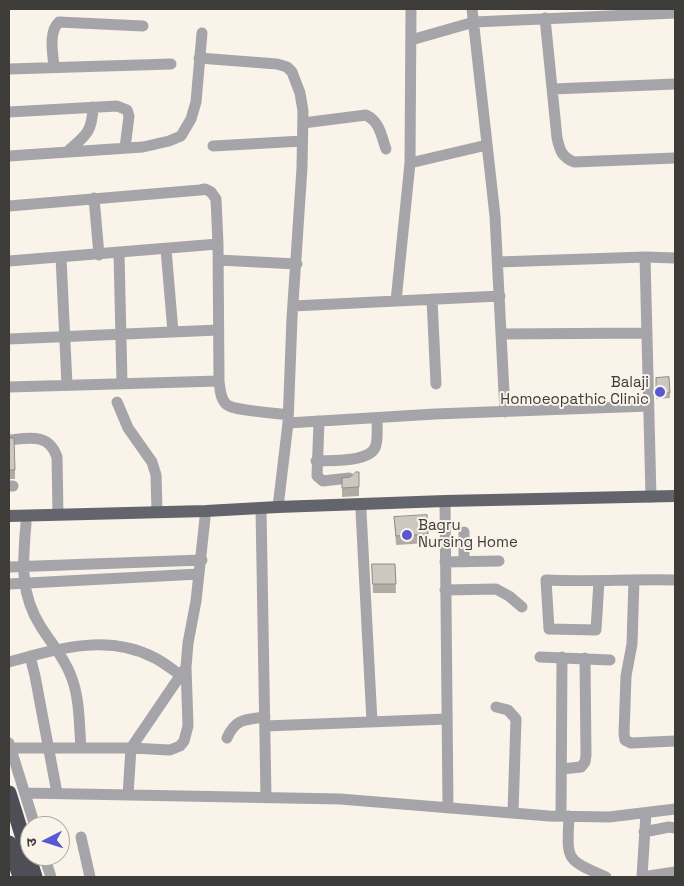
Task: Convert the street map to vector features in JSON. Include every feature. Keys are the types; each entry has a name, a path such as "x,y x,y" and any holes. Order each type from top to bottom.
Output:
{"highway":[{"path":"9,793 35,877"},
{"path":"9,843 20,877"}],"main road":[{"path":"9,516 157,512 361,511 445,504 675,496"},
{"path":"9,523 205,518 261,511 278,506 675,502"}],"street":[{"path":"396,301 410,163 411,9"},
{"path":"472,9 495,216 505,412"},
{"path":"411,40 474,22 651,11 675,13"},
{"path":"545,18 557,138 560,152 566,159 574,162 675,158"},
{"path":"54,67 53,33 54,26 59,22 143,26"},
{"path":"9,156 156,145 181,136 191,119 196,102 202,33"},
{"path":"199,58 277,64 287,67 292,72 300,93 303,123 297,264 293,306 288,419 278,506"},
{"path":"9,69 171,64"},
{"path":"553,89 675,84"},
{"path":"9,112 117,106 127,110 129,116 126,148"},
{"path":"67,152 86,135 90,128 93,107"},
{"path":"303,123 366,115 373,118 379,127 386,150"},
{"path":"213,146 302,141"},
{"path":"410,163 488,145"},
{"path":"9,206 205,189 211,192 216,199 218,244 218,381 224,402 228,406 288,419 319,421 649,406"},
{"path":"94,198 99,255"},
{"path":"9,261 218,244"},
{"path":"166,249 173,332"},
{"path":"119,253 122,384"},
{"path":"62,257 68,385"},
{"path":"645,258 651,497"},
{"path":"498,262 675,258"},
{"path":"218,260 297,264"},
{"path":"293,306 500,296"},
{"path":"432,299 436,384"},
{"path":"9,339 218,330"},
{"path":"502,334 647,333"},
{"path":"9,387 218,381"},
{"path":"117,402 128,428 152,462 156,475 157,512"},
{"path":"316,462 370,456 376,445 377,418"},
{"path":"319,421 316,462 319,480 349,478"},
{"path":"9,440 39,439 49,443 54,448 57,457 58,514"},
{"path":"445,504 448,808"},
{"path":"261,511 266,798"},
{"path":"361,511 372,722"},
{"path":"32,816 10,745 48,748 170,750 180,746 184,741 188,726 183,671 202,560 205,518"},
{"path":"26,522 22,567 24,582 38,621 58,650 71,676 75,690 81,748"},
{"path":"464,532 464,562"},
{"path":"9,568 202,560"},
{"path":"163,561 164,576"},
{"path":"445,562 499,562"},
{"path":"117,563 118,578"},
{"path":"76,565 77,580"},
{"path":"9,584 199,574"},
{"path":"599,581 596,630 549,629 546,580 675,580"},
{"path":"634,580 632,644 626,676 625,740 631,743 675,741"},
{"path":"445,590 496,589 510,596 522,607"},
{"path":"9,662 81,645 102,643 121,646 155,658 183,671"},
{"path":"30,656 57,794"},
{"path":"540,657 610,660"},
{"path":"562,657 562,769 568,843 571,858 576,863 606,877"},
{"path":"562,769 581,767 585,762 585,658"},
{"path":"128,795 131,748 183,671"},
{"path":"496,708 508,710 516,719 513,813"},
{"path":"227,738 235,724 243,720 265,722 372,722 447,720"},
{"path":"25,793 340,799 565,816 609,816 675,809"},
{"path":"646,813 642,877 675,872"},
{"path":"644,832 669,827 675,828"},
{"path":"81,837 90,877"}],"building":[{"path":"669,377 670,393 656,393 656,378"},
{"path":"9,438 14,438 15,470 9,470"},
{"path":"359,472 359,487 342,488 342,478 350,477"},
{"path":"427,515 428,534 396,536 394,517"},
{"path":"372,564 395,564 396,584 373,584"}],"place":[{"name":"Balaji Homoeopathic Clinic","path":"660,392"},
{"name":"Bagru Nursing Home","path":"407,535"}]}
